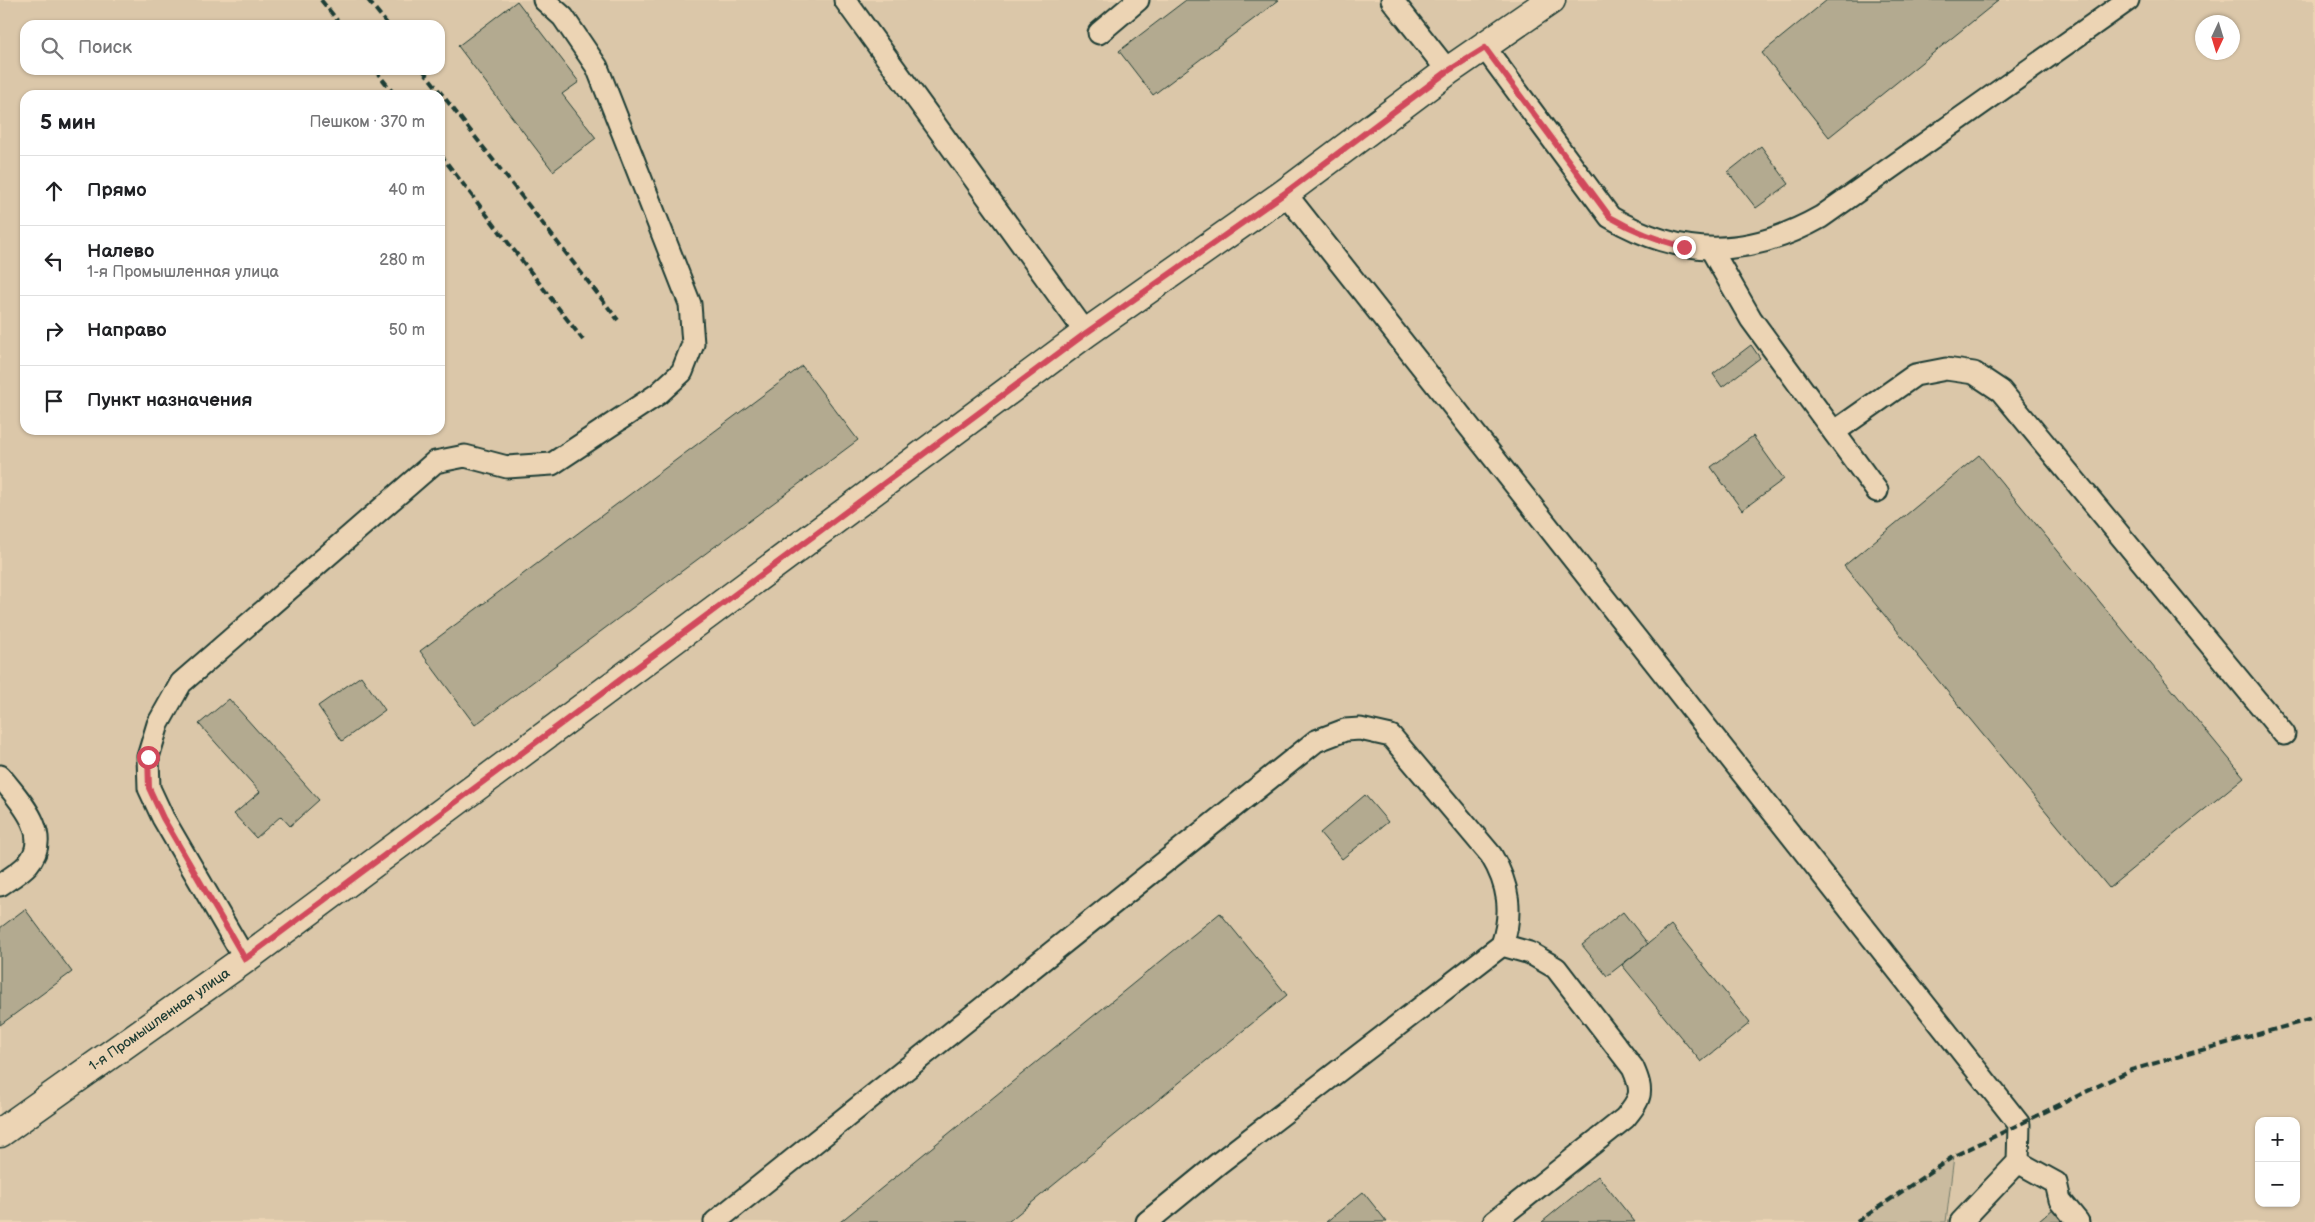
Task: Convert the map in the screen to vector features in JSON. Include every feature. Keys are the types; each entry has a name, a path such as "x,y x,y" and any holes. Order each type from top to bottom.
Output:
{"main road":[{"name":"1-я Промышленная улица","path":"0,1134 245,959 1086,333 1285,193 1448,71 1485,48 1551,0"}],"lane":[{"path":"245,959 163,818 149,788 148,757 158,724 181,683 435,462 465,456 507,467 552,464 658,394 682,372 693,344 690,304 597,67 563,18 544,0"},
{"path":"845,0 1086,333"},
{"path":"1099,33 1138,0"},
{"path":"1392,0 1448,71"},
{"path":"1485,48 1610,217 1633,231 1684,247 1711,249 1740,248 1796,232 1821,217 2128,0"},
{"path":"1285,193 2019,1124 2018,1162 1961,1222"},
{"path":"1711,249 1751,319 1878,491"},
{"path":"1834,432 1915,375 1946,369 1974,373 2001,391 2284,734"},
{"path":"715,1222 1304,750 1330,734 1360,729 1391,736 1491,855 1506,884 1509,901 1507,931 1502,945 1218,1164 1148,1222"},
{"path":"0,776 32,817 38,841 29,863 0,885"},
{"path":"1494,1222 1625,1118 1638,1101 1641,1086 1633,1068 1556,968 1530,953 1502,945"},
{"path":"2018,1162 2056,1182 2060,1200 2078,1222"}],"shaded area":[{"path":"0,0 2315,0 2315,1222 1946,1222 1953,1157 1857,1222 0,1222"},
{"path":"1954,1156 1946,1222 1857,1222"}],"building":[{"path":"1186,0 1279,0 1153,95 1119,51"},
{"path":"1827,0 1999,0 1829,137 1762,53"},
{"path":"517,1 579,82 562,94 596,138 553,171 458,46"},
{"path":"1761,146 1789,184 1756,208 1728,172"},
{"path":"1751,345 1760,358 1722,387 1713,374"},
{"path":"802,366 858,440 475,725 420,651"},
{"path":"1753,436 1784,479 1742,510 1711,467"},
{"path":"1979,455 2244,777 2109,888 1844,566"},
{"path":"361,676 385,710 342,741 318,706"},
{"path":"229,699 319,800 290,826 281,816 256,838 234,814 260,792 199,724"},
{"path":"1365,795 1388,822 1342,859 1320,833"},
{"path":"25,909 72,972 0,1025 0,928"},
{"path":"1623,912 1648,944 1607,976 1582,945"},
{"path":"1220,913 1287,995 1008,1222 840,1222"},
{"path":"1671,925 1750,1023 1701,1062 1622,965"},
{"path":"1598,1176 1635,1222 1542,1222"},
{"path":"1363,1192 1387,1222 1326,1222"},
{"path":"2054,1208 2066,1222 2038,1222"}],"railway":[{"path":"321,0 337,20"},
{"path":"368,0 384,20"},
{"path":"379,75 391,90"},
{"path":"427,75 439,90"},
{"path":"445,98 618,320"},
{"path":"445,161 583,340"},
{"path":"1857,1222 1954,1156 2131,1070 2315,1018"}],"route":[{"path":"148,757 149,788 163,818 245,959 1086,333 1285,193 1448,71 1485,48 1610,217 1633,231 1684,247"}]}
